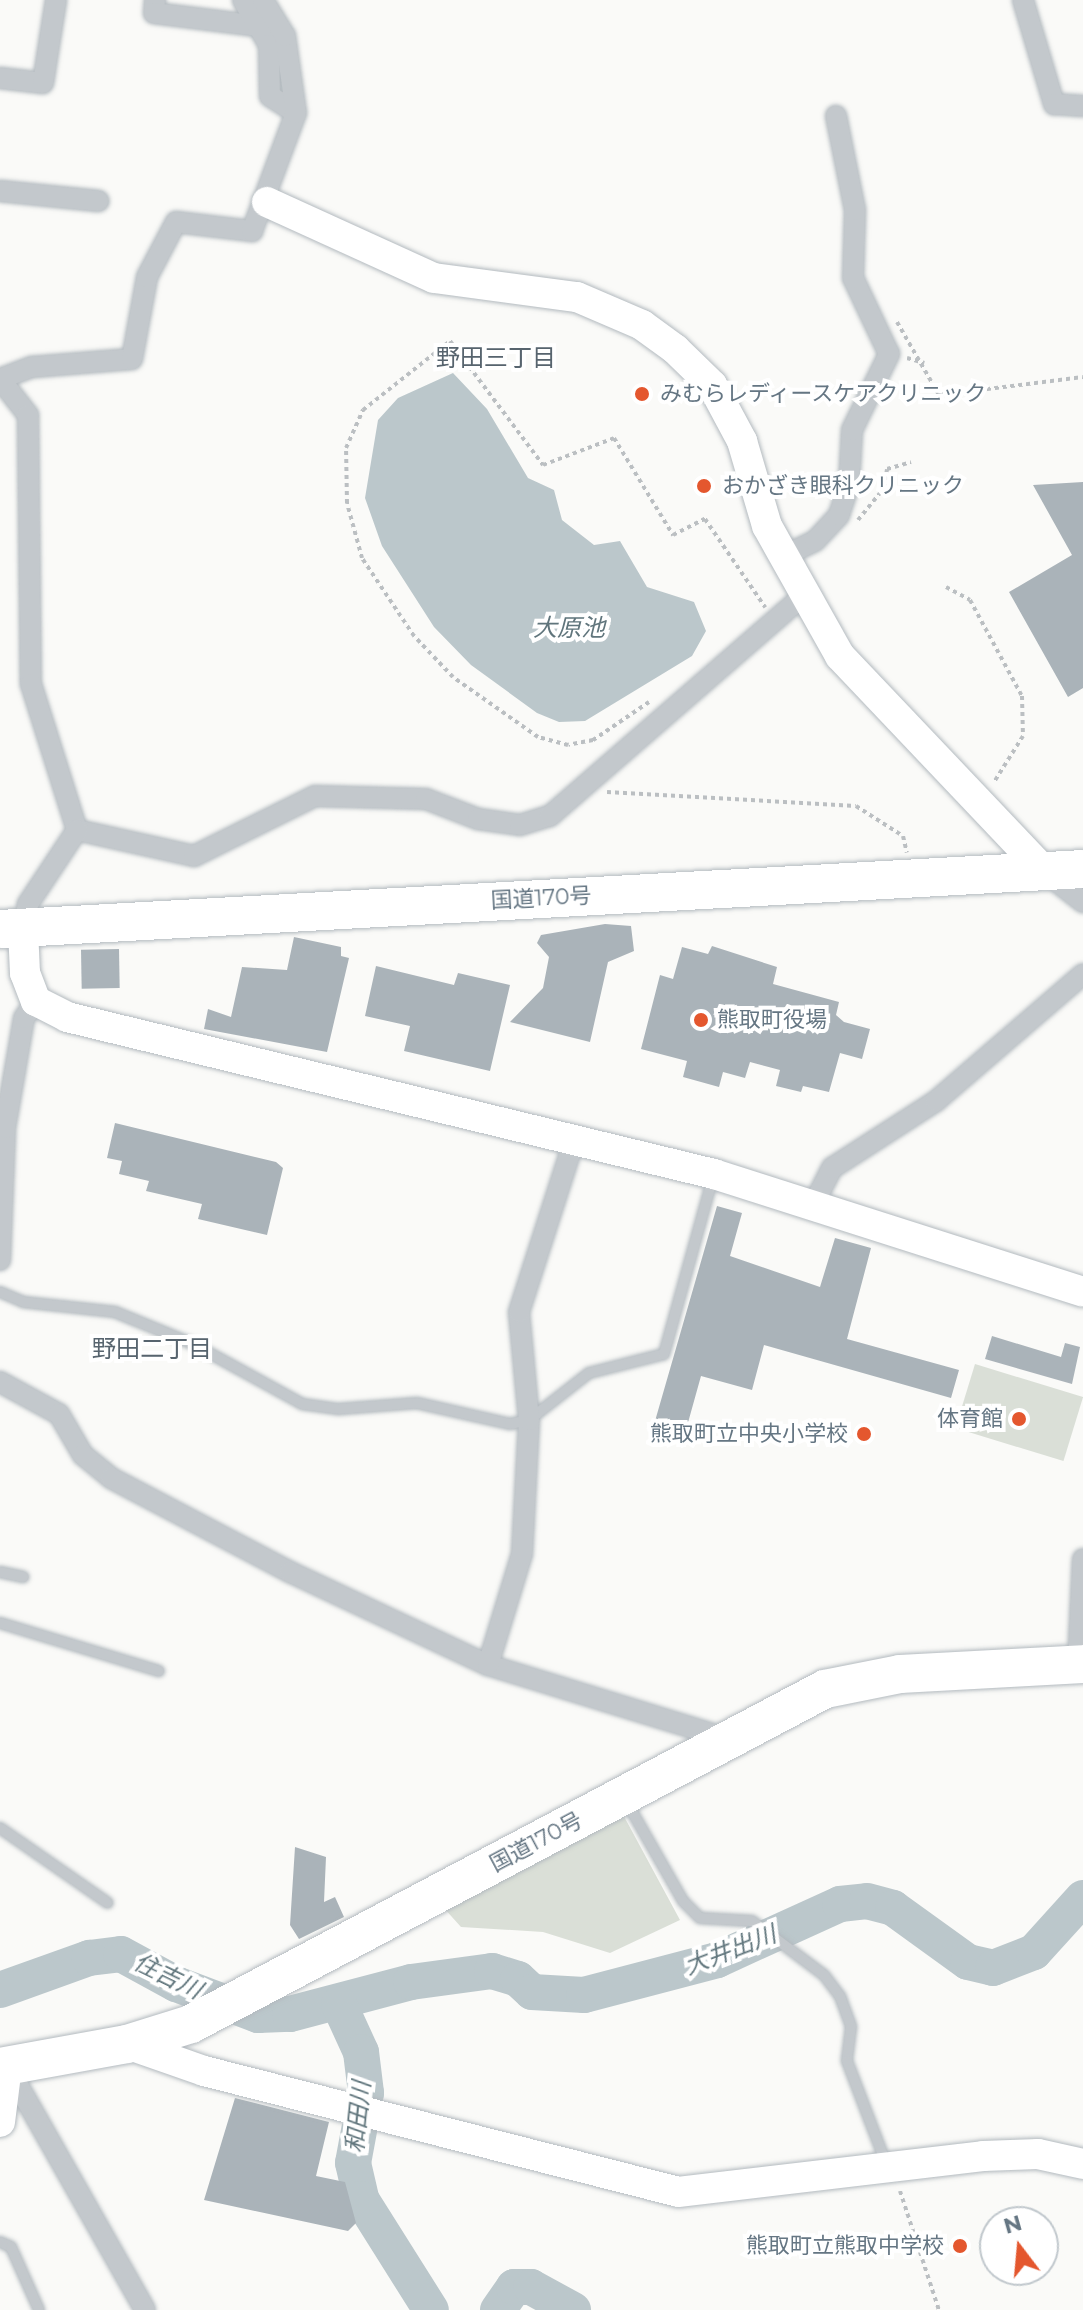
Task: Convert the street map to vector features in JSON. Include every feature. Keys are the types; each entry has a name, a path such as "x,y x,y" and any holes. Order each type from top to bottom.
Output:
{"highway":[{"name":"国道170号","path":"13,917 1034,860 1083,846"},
{"name":"国道170号","path":"13,917 908,859 1034,860 1083,869"},
{"name":"国道170号","path":"4,2066 127,2044 191,2024 729,1739 850,1682 1080,1664"}],"street":[{"path":"0,78 43,83 56,0"},
{"path":"155,0 154,13 258,26"},
{"path":"243,0 269,45 270,96 296,113"},
{"path":"77,830 31,684 30,427 0,379 32,367 132,359 147,277 176,222 252,231 267,202 296,113 285,36 263,0"},
{"path":"1023,0 1054,104 1083,106"},
{"path":"782,557 815,541 839,515 849,484 852,430 889,354 853,278 855,210 836,116"},
{"path":"0,191 98,201"},
{"path":"267,202 434,278 577,297 642,325 712,385 742,441 782,557 800,594 840,656 1034,860 1083,902"},
{"path":"77,830 194,856 315,796 426,799 478,819 520,825 550,816 800,594"},
{"path":"77,830 13,917 25,973 36,1001 67,1017 714,1174 1080,1297"},
{"path":"813,1205 832,1168 936,1101 1083,974"},
{"path":"0,1260 5,1128 24,1018 36,1001"},
{"path":"488,1665 522,1554 529,1420 519,1312 575,1138"},
{"path":"0,1382 59,1414 83,1455 144,1498 488,1665 729,1739"},
{"path":"1080,1664 1083,1559"},
{"path":"127,2044 380,2118 678,2192 1038,2154 1083,2164"},
{"path":"0,2122 4,2066"},
{"path":"4,2066 145,2310"}],"lane":[{"path":"0,1292 23,1302 115,1312 193,1344 302,1404 339,1409 417,1403 510,1424 529,1420 589,1373 664,1354 714,1174"},
{"path":"0,1572 23,1577"},
{"path":"0,1623 159,1671"},
{"path":"623,1796 683,1901 700,1918 752,1921 785,1945 840,1996 851,2027 847,2061 890,2168"},
{"path":"0,1828 108,1903"},
{"path":"0,2242 11,2247 39,2310"}],"path":[{"path":"655,697 593,740 568,745 538,737 453,677 414,636 362,558 347,503 346,448 363,410 450,341 543,465 614,438 673,535 705,519 771,616 800,594"},
{"path":"939,395 1083,377"},
{"path":"857,521 884,488 887,469 911,462"},
{"path":"946,587 970,600 1012,671 1026,713 1012,759 975,800"},
{"path":"581,790 856,806 903,836 908,859"},
{"path":"890,2168 939,2310"}],"shaded area":[{"name":"体育館","path":"975,1364 1083,1397 1063,1461 955,1428"},
{"path":"620,1809 680,1920 610,1953 543,1932 461,1927 443,1907"}],"water":[{"name":"大原池","path":"453,373 487,409 528,478 554,490 562,520 594,545 620,541 647,587 694,602 706,631 692,656 585,721 559,722 537,713 471,665 434,627 382,546 365,498 378,420 398,398"}],"building":[{"path":"1083,482 1083,688 1068,697 1009,592 1072,555 1033,485"},
{"path":"605,924 631,926 634,951 608,962 590,1042 510,1022 543,988 549,957 537,943 541,935"},
{"path":"294,937 341,947 341,956 349,958 327,1052 204,1029 208,1009 231,1017 242,967 287,970"},
{"name":"熊取町役場","path":"712,946 777,967 773,984 839,1002 836,1015 844,1022 870,1029 862,1059 840,1053 829,1092 803,1086 801,1092 776,1086 780,1070 750,1062 745,1078 723,1072 719,1087 683,1077 687,1061 641,1049 660,975 673,979 682,947 708,954"},
{"path":"119,949 120,988 82,989 81,950"},
{"path":"376,966 454,985 458,973 510,985 490,1071 404,1051 410,1026 365,1016"},
{"path":"115,1123 276,1162 283,1168 267,1235 198,1219 202,1204 146,1191 149,1181 119,1174 122,1161 107,1158"},
{"path":"717,1206 742,1213 730,1256 820,1287 835,1238 871,1248 847,1339 959,1370 951,1398 764,1345 752,1390 701,1376 684,1437 653,1428"},
{"path":"992,1336 1061,1357 1065,1343 1080,1347 1072,1384 985,1359"},
{"path":"295,1847 326,1857 324,1902 335,1897 344,1917 299,1939 290,1925"},
{"path":"235,2098 329,2122 316,2176 345,2182 356,2223 348,2231 204,2200"}],"waterway":[{"name":"大井出川","path":"0,1990 89,1958 121,1954 176,1984 258,2015 290,2014 411,1982 492,1971 518,1979 532,1992 584,1995 717,1960 840,1904 867,1901 893,1908 968,1962 993,1968 1034,1952 1083,1898"},
{"name":"和田川","path":"339,2004 361,2052 366,2093 353,2163 361,2199 431,2310"},
{"name":"和田川","path":"498,2310 514,2287 531,2287 573,2310"}],"place":[{"name":"みむらレディースケアクリニック","path":"642,394"},
{"name":"おかざき眼科クリニック","path":"704,486"},
{"name":"熊取町役場","path":"701,1020"},
{"name":"体育館","path":"1019,1419"},
{"name":"熊取町立中央小学校","path":"864,1434"},
{"name":"熊取町立熊取中学校","path":"960,2246"}],"district":[{"name":"野田三丁目","path":"496,358"},
{"name":"野田二丁目","path":"152,1349"}],"water label":[{"name":"住吉川","path":"168,1976"}]}
